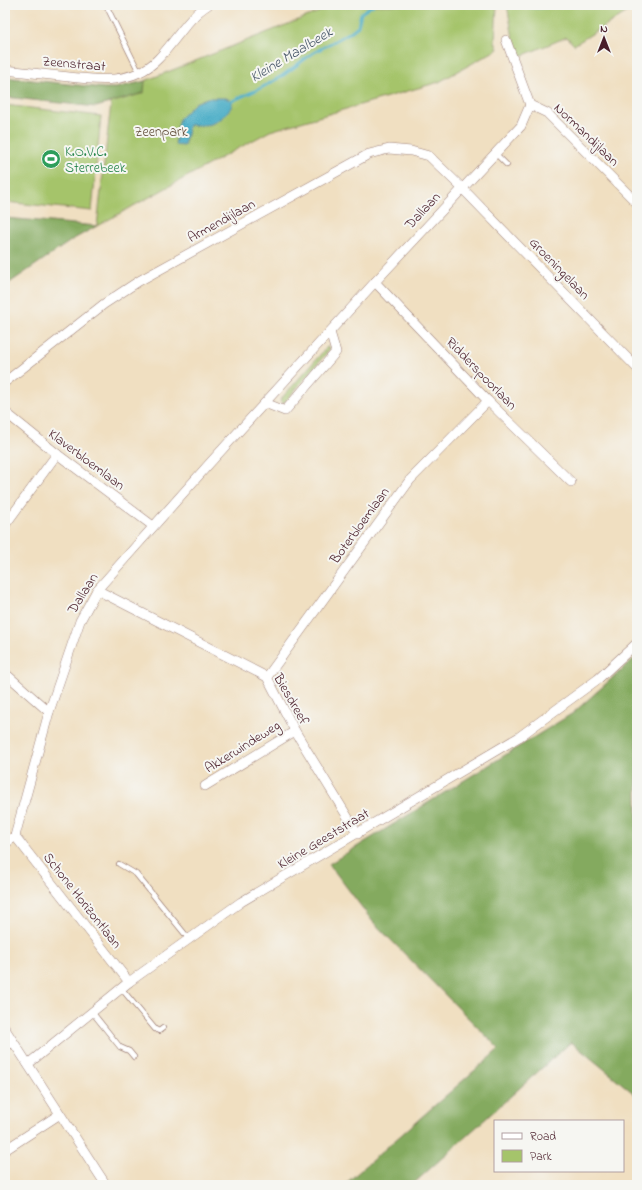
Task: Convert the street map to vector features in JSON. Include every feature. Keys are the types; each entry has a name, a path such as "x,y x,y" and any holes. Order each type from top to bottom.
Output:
{"street":[{"name":"Zeenstraat","path":"5,70 73,78 107,80 118,79 139,72 152,65 197,14 208,5"},
{"path":"506,40 530,105"},
{"name":"Dallaan","path":"15,836 49,712 80,621 97,590 153,526 375,282 521,126 530,105"},
{"name":"Normandijlaan","path":"530,105 547,112 637,203"},
{"name":"Armendijlaan","path":"5,382 121,292 369,154 389,149 411,151 428,156 462,188"},
{"name":"Groeningelaan","path":"462,188 637,368"},
{"name":"Ridderspoorlaan","path":"375,282 488,401 571,482"},
{"path":"265,403 285,411 336,352 330,332"},
{"name":"Boterbloemlaan","path":"267,677 410,480 488,401"},
{"name":"Klaverbloemlaan","path":"5,412 57,454 153,526"},
{"path":"5,524 57,454"},
{"name":"Biesdreef","path":"97,590 267,677 294,731 358,834"},
{"name":"Kleine Geeststraat","path":"28,1064 121,988 242,902 519,737 598,679 637,643"},
{"path":"5,673 49,712"},
{"name":"Akkerwindeweg","path":"205,786 294,731"},
{"path":"5,844 15,836"},
{"name":"Schone Horizontlaan","path":"15,836 129,982"},
{"path":"5,1029 106,1185"},
{"path":"5,1150 60,1114"}],"lane":[{"path":"106,5 139,72"},
{"path":"495,153 507,165"},
{"path":"120,864 136,874 189,939"},
{"path":"121,988 155,1029 159,1031 163,1028"},
{"path":"92,1012 120,1047 129,1051 134,1057"},
{"path":"5,1050 14,1043"}],"green space":[{"name":"Zeenpark","path":"336,5 497,5 495,42 498,49 439,82 270,131 97,226 112,94"},
{"path":"507,5 637,6 574,45 567,37 521,56 513,38"},
{"path":"5,77 104,88 116,88 145,81 144,93 96,107 5,97"},
{"name":"K.O.V.C. Sterrebeek","path":"5,105 101,116 92,211 5,202"},
{"path":"5,218 97,226 72,240 5,286"},
{"path":"327,347 330,349 283,404 280,400"},
{"path":"637,656 637,1096 571,1042 412,1185 344,1185 499,1049 373,922 329,864 573,713"}],"water":[{"path":"207,98 226,98 232,101 232,106 223,117 214,123 189,125 184,146 175,145 179,119 195,103"}],"waterway":[{"name":"Kleine Maalbeek","path":"232,101 261,88 282,76 313,53 349,33 358,26 361,13 373,5"},
{"name":"Kleine Maalbeek","path":"522,5 530,7 546,7 554,5"}],"place":[{"name":"K.O.V.C. Sterrebeek","path":"51,159"}]}
